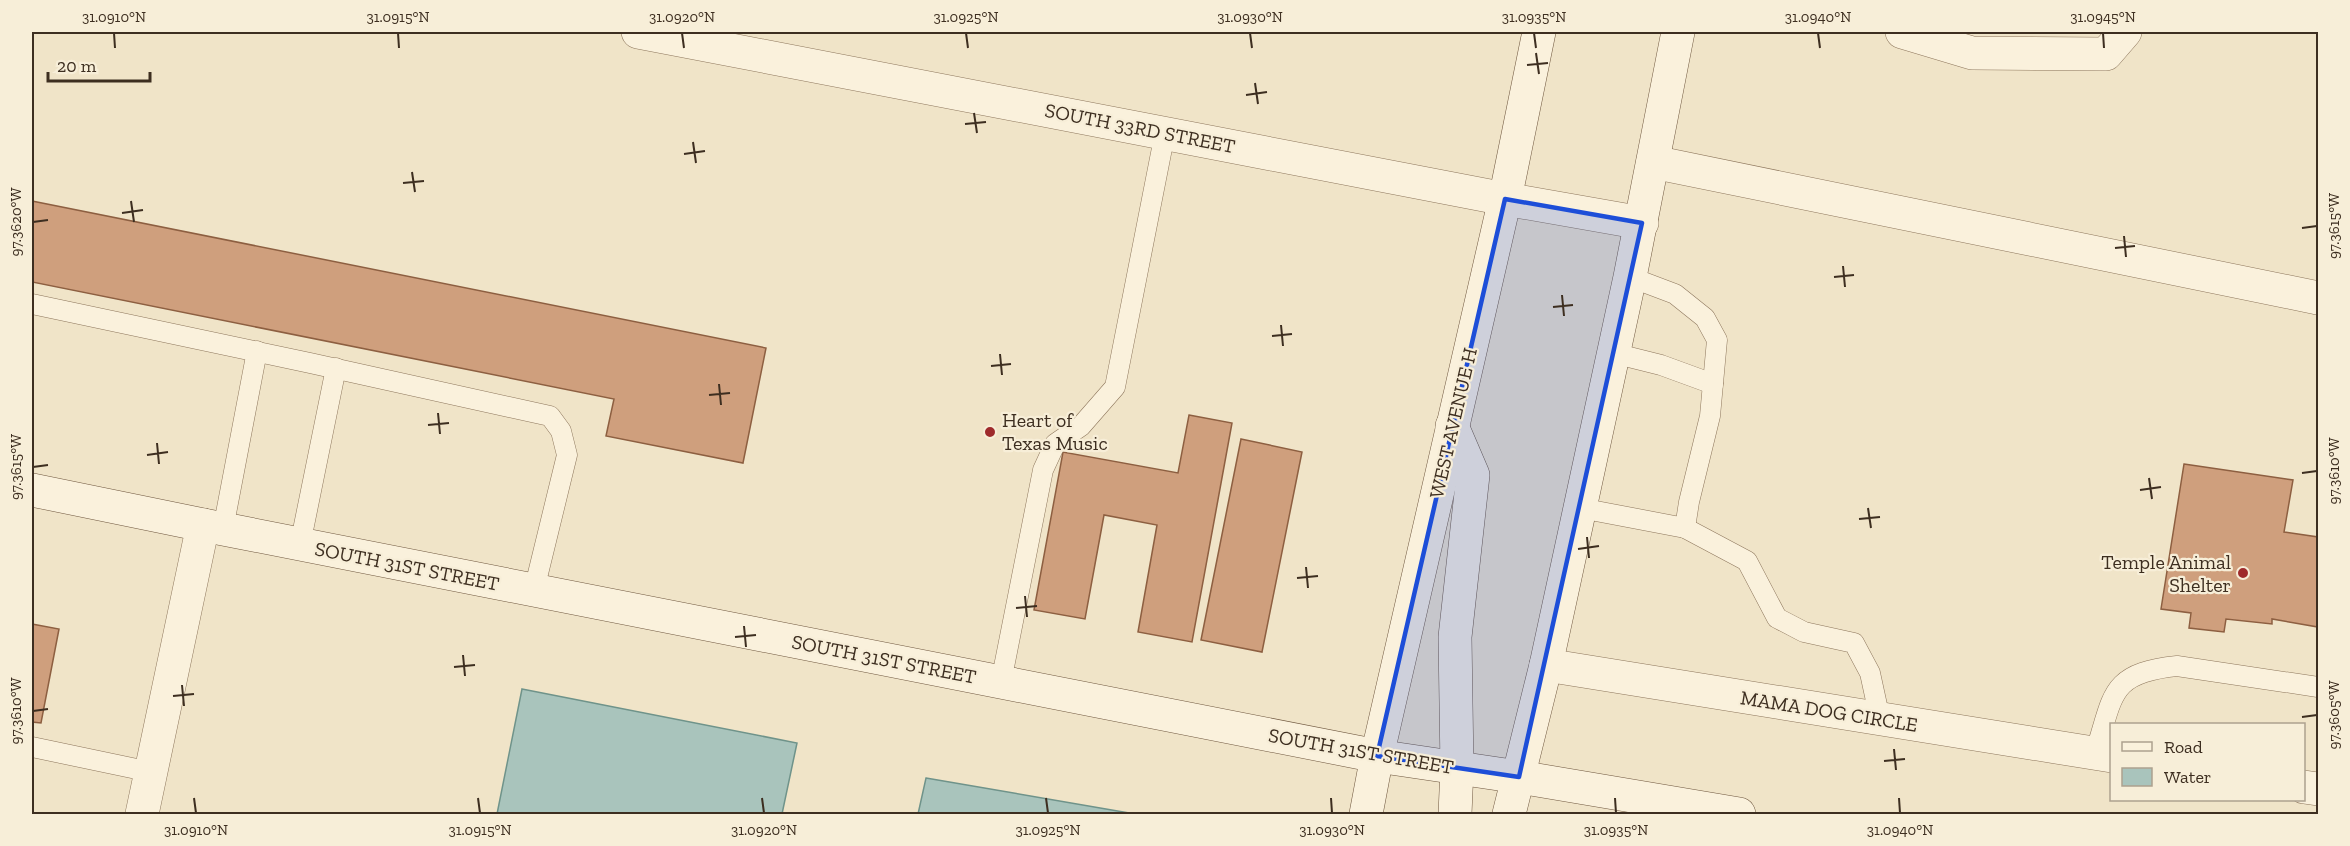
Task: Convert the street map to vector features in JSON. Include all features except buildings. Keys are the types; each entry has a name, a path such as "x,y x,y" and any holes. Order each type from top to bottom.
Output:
{"main road":[{"name":"SOUTH 33RD STREET","path":"638,32 1505,199 1642,223"},
{"name":"WEST AVENUE H","path":"1366,814 1377,756 1505,199 1539,32"},
{"path":"1509,814 1546,665 1642,223 1678,32"},
{"path":"1902,32 1972,53 2095,54 2106,54 2125,32"},
{"path":"1653,162 2319,298"},
{"path":"1452,426 1473,475 1455,637 1457,768 1455,814"},
{"name":"SOUTH 31ST STREET","path":"32,490 300,545 1377,756 1739,814"},
{"path":"142,814 213,527"},
{"name":"MAMA DOG CIRCLE","path":"1546,665 2103,755"}],"lane":[{"path":"1001,682 1043,470 1055,444 1081,426 1115,387 1165,133"},
{"path":"1630,277 1675,294 1705,318 1717,340 1710,416 1685,528"},
{"path":"32,304 550,416 561,431 567,455 534,590"},
{"path":"213,527 237,458 257,351"},
{"path":"1613,353 1661,365 1713,384"},
{"path":"300,545 336,368"},
{"path":"1580,508 1685,528 1747,561 1777,618 1804,632 1854,643 1870,674 1880,719"},
{"path":"2103,755 2115,691 2130,676 2156,668 2177,666 2319,687"},
{"path":"32,747 151,771"}],"highlighted area":[{"path":"1505,199 1642,223 1519,777 1377,756"}],"water":[{"path":"522,689 797,743 782,814 497,814"},
{"path":"926,778 1135,814 918,814"}],"place":[{"name":"Heart of Texas Music","path":"990,432"},
{"name":"Temple Animal Shelter","path":"2243,573"}]}
